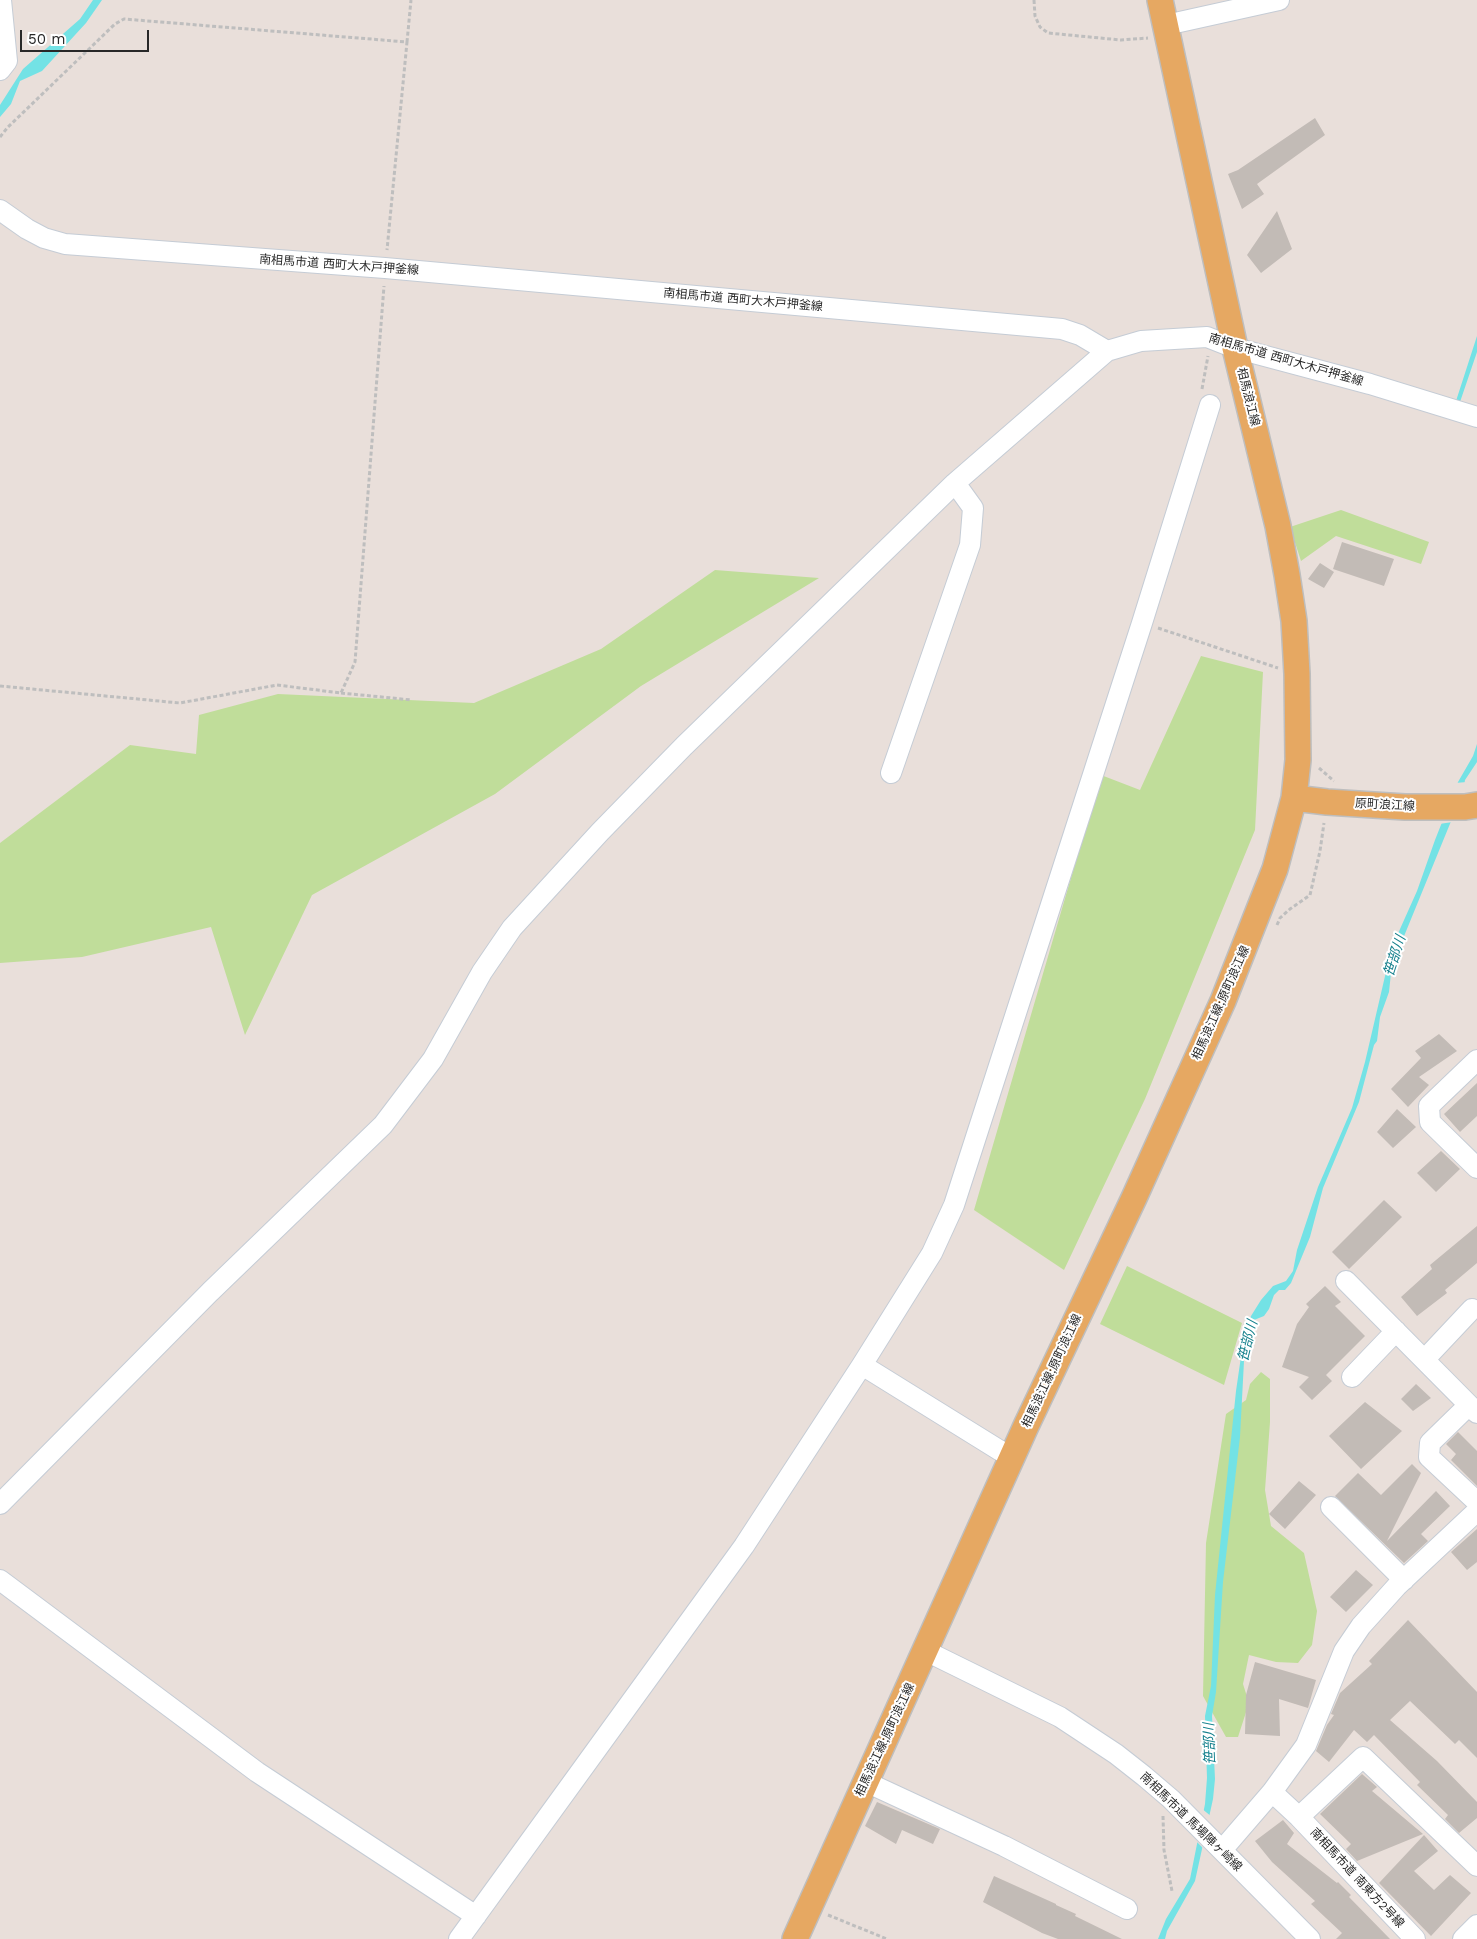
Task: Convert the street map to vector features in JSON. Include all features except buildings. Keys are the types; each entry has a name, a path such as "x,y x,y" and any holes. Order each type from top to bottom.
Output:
{"main road":[{"name":"相馬浪江線","path":"1160,0 1236,348 1278,526 1294,621 1298,760 1294,798"},
{"name":"原町浪江線","path":"1294,798 1327,802 1428,807 1477,805"},
{"name":"相馬浪江線;原町浪江線","path":"795,1939 1013,1457 1223,1001 1275,869 1294,798"}],"street":[{"path":"0,70 7,61 1,0"},
{"path":"1167,30 1279,0"},
{"name":"南相馬市道 西町大木戸押釜線","path":"0,210 27,229 44,238 66,244 386,268 1062,329 1080,335 1107,351 1141,341 1207,337 1236,348 1370,384 1477,417"},
{"path":"0,1504 210,1292 383,1125 433,1059 482,972 512,928 600,832 684,746 955,484 1107,351"},
{"path":"459,1939 744,1546 862,1365 932,1253 954,1206 1142,622 1205,400"},
{"path":"891,773 970,545 973,508 955,484"},
{"path":"1477,1060 1429,1106 1430,1122 1477,1168"},
{"path":"1346,1281 1473,1409 1430,1443 1429,1457 1477,1502"},
{"path":"1424,1359 1472,1309"},
{"path":"1352,1377 1396,1331"},
{"path":"862,1365 1013,1457"},
{"path":"1331,1507 1404,1580"},
{"path":"1217,1846 1272,1792 1306,1745 1332,1679 1348,1645 1361,1626 1404,1580 1477,1510"},
{"path":"0,1580 257,1772 476,1916"},
{"name":"南相馬市道 馬場陣ヶ崎線","path":"926,1650 1060,1717 1116,1754 1168,1796 1310,1939"},
{"path":"1299,1816 1363,1757 1477,1866"},
{"path":"866,1782 1004,1846 1127,1909"},
{"name":"南相馬市道 南東方2号線","path":"1272,1792 1299,1816 1414,1939"},
{"path":"1462,1939 1477,1925"}],"path":[{"path":"341,693 355,662 386,268 411,0"},
{"path":"1034,0 1036,16 1040,27 1048,33 1121,40 1140,39 1167,30"},
{"path":"0,137 8,127 115,24 124,20 407,42"},
{"path":"1205,400 1209,349"},
{"path":"1142,622 1281,669"},
{"path":"1281,663 1281,674"},
{"path":"0,686 180,703 277,685 412,700"},
{"path":"1276,927 1280,918 1310,895 1320,851 1324,820"},
{"path":"1168,1796 1163,1809 1164,1850 1172,1891"},
{"path":"809,1908 886,1939"}],"green space":[{"path":"1341,510 1429,542 1421,564 1336,536 1301,561 1290,527"},
{"path":"715,570 819,578 641,686 495,794 312,895 245,1035 211,927 82,957 0,963 0,843 130,745 196,754 199,715 278,694 474,703 601,649"},
{"path":"1201,656 1263,672 1255,830 1145,1099 1064,1270 974,1210 1101,775 1140,790"},
{"path":"1127,1266 1242,1323 1224,1385 1100,1324"},
{"path":"1261,1372 1270,1379 1270,1422 1265,1490 1271,1526 1304,1553 1317,1611 1312,1645 1298,1663 1276,1662 1249,1655 1243,1684 1249,1703 1238,1737 1226,1737 1203,1696 1206,1543 1226,1414 1246,1400 1250,1384"}],"water":[{"path":"93,0 102,0 86,23 42,71 20,81 11,104 0,117 0,105 23,69 80,19"},
{"path":"1477,336 1477,352 1460,402 1456,401"},
{"name":"笹部川","path":"1477,744 1477,762 1465,780 1463,792 1400,946 1391,973 1389,992 1380,1017 1377,1041 1374,1045 1359,1102 1323,1188 1310,1237 1291,1283 1285,1290 1279,1290 1274,1295 1269,1309 1264,1316 1254,1320 1250,1331 1244,1361 1240,1437 1223,1582 1216,1692 1212,1716 1215,1779 1213,1799 1195,1881 1167,1931 1165,1939 1158,1939 1166,1919 1190,1879 1205,1804 1207,1778 1205,1716 1211,1686 1215,1595 1236,1391 1244,1336 1251,1316 1261,1300 1273,1286 1286,1281 1293,1271 1297,1250 1318,1187 1352,1108 1365,1062 1389,959 1396,938 1417,891 1458,782 1473,756"}],"pier":[{"path":"1467,782 1465,793 1453,822 1439,824 1455,783"},
{"path":"1201,1808 1212,1817 1204,1849 1195,1840"}]}
